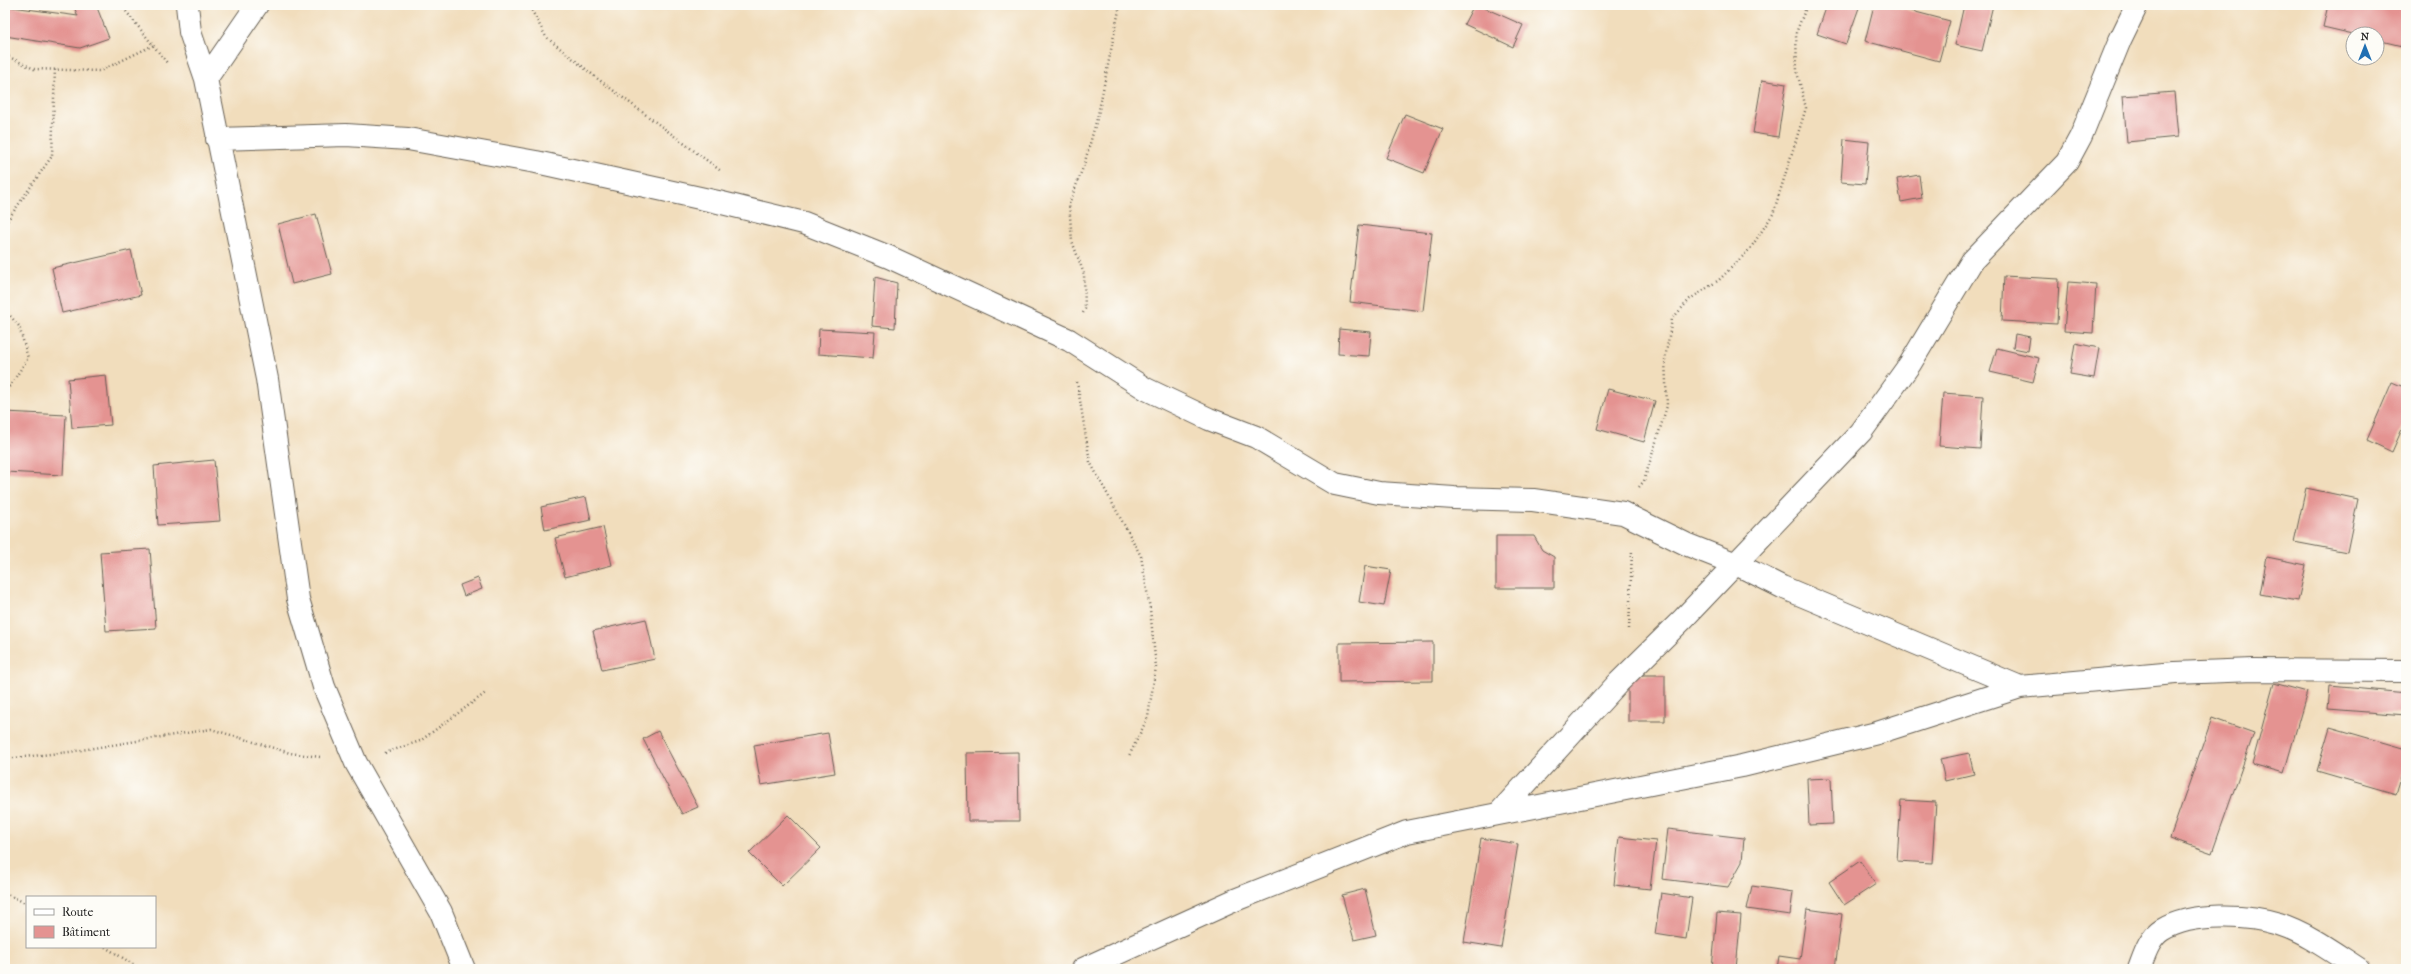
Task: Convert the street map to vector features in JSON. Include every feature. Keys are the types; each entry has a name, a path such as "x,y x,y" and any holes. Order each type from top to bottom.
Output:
{"street":[{"path":"187,5 190,32 206,79 267,379 298,599 324,687 356,763 442,912 464,969"},
{"path":"206,79 257,5"},
{"path":"1500,812 1619,682 1736,564 1861,432 1910,364 1972,261 2067,162 2081,136 2120,40 2137,5"},
{"path":"217,139 346,135 408,139 536,162 718,202 804,223 889,257 1069,340 1146,389 1209,419 1256,437 1335,484 1379,493 1416,496 1533,500 1623,513 1688,545 1736,564 1782,586 2020,687"},
{"path":"1083,969 1235,900 1407,832 1500,812 1756,762 1876,733 2020,687 2175,673 2246,670 2406,671"},
{"path":"2139,969 2146,948 2161,930 2189,919 2216,917 2251,919 2279,924 2310,939 2359,969"}],"path":[{"path":"526,5 531,9 546,37 598,80 724,173"},
{"path":"1120,5 1098,115 1084,165 1070,204 1072,241 1084,274 1085,309 1069,340 1084,414 1090,462 1140,556 1150,609 1156,667 1148,717 1129,756"},
{"path":"1629,635 1632,547 1623,513 1644,481 1667,406 1665,359 1672,320 1690,299 1719,280 1750,249 1773,214 1806,108 1797,72 1796,33 1807,5"},
{"path":"5,55 34,69 100,71 154,45"},
{"path":"5,224 52,156 55,70"},
{"path":"5,310 20,326 28,358 10,386 5,389"},
{"path":"5,759 69,752 211,729 290,753 356,763 420,741 487,692"},
{"path":"5,892 26,903"},
{"path":"107,948 141,969"}],"building":[{"path":"73,5 96,5 109,38 80,48 5,36 5,6 78,16"},
{"path":"1474,5 1478,5 1523,25 1513,47 1464,24"},
{"path":"1827,5 1860,5 1846,44 1817,34"},
{"path":"1874,5 1889,5 1950,21 1939,61 1865,41"},
{"path":"1964,5 1993,5 1982,51 1955,45"},
{"path":"2328,5 2406,5 2406,47 2385,42 2385,26 2345,26 2345,32 2323,27"},
{"path":"1762,80 1786,84 1778,137 1753,133"},
{"path":"2174,92 2178,137 2127,142 2123,96"},
{"path":"1405,114 1443,129 1424,173 1386,158"},
{"path":"1844,139 1869,142 1865,184 1841,182"},
{"path":"1919,175 1922,198 1901,202 1897,179"},
{"path":"316,214 332,274 292,284 278,224"},
{"path":"1359,225 1432,233 1423,311 1350,302"},
{"path":"131,250 141,295 62,313 52,268"},
{"path":"2004,276 2059,279 2057,324 2002,321"},
{"path":"875,277 897,283 895,328 872,326"},
{"path":"2068,282 2096,284 2093,333 2064,331"},
{"path":"819,329 875,332 873,358 818,354"},
{"path":"1339,329 1371,332 1369,356 1338,354"},
{"path":"2015,334 2030,337 2028,351 2013,348"},
{"path":"2075,343 2099,348 2094,378 2070,374"},
{"path":"1997,348 2039,358 2033,382 1990,372"},
{"path":"106,375 111,425 72,428 68,379"},
{"path":"2392,382 2406,388 2406,420 2392,452 2367,440"},
{"path":"1608,389 1655,401 1644,442 1597,429"},
{"path":"1943,393 1983,396 1980,449 1939,446"},
{"path":"5,412 66,415 63,475 5,472"},
{"path":"214,460 220,521 158,525 154,466"},
{"path":"2306,488 2358,499 2347,552 2294,542"},
{"path":"586,497 591,520 545,530 541,507"},
{"path":"603,527 612,565 565,577 555,538"},
{"path":"1496,536 1534,536 1542,550 1554,557 1554,588 1496,588"},
{"path":"150,549 156,628 106,631 100,552"},
{"path":"2267,557 2306,565 2298,601 2260,594"},
{"path":"1365,566 1391,570 1384,606 1359,602"},
{"path":"478,578 482,589 464,596 460,585"},
{"path":"646,619 655,659 602,670 593,631"},
{"path":"1433,642 1433,681 1339,682 1339,643"},
{"path":"1628,675 1665,675 1665,721 1628,721"},
{"path":"2274,683 2307,692 2284,773 2252,764"},
{"path":"2330,686 2406,693 2406,715 2328,709"},
{"path":"2212,718 2254,733 2212,853 2170,838"},
{"path":"2330,727 2406,749 2406,760 2396,794 2317,771"},
{"path":"658,731 698,807 682,814 643,739"},
{"path":"828,733 835,773 761,785 754,745"},
{"path":"1018,752 1019,821 968,821 967,753"},
{"path":"1969,753 1974,774 1945,781 1940,759"},
{"path":"1831,778 1833,824 1809,825 1807,779"},
{"path":"1901,800 1936,802 1932,863 1897,861"},
{"path":"788,815 821,848 782,886 749,853"},
{"path":"1668,829 1744,838 1742,862 1728,887 1662,879"},
{"path":"1619,837 1656,841 1650,889 1614,885"},
{"path":"1481,838 1518,844 1501,948 1464,942"},
{"path":"1860,861 1876,884 1844,905 1829,882"},
{"path":"1752,886 1793,892 1790,915 1747,909"},
{"path":"1365,889 1376,935 1354,940 1342,895"},
{"path":"1661,893 1692,898 1686,939 1655,934"},
{"path":"1807,909 1842,914 1835,969 1777,969 1779,956 1800,959"},
{"path":"1717,913 1741,915 1736,969 1712,969"}]}
